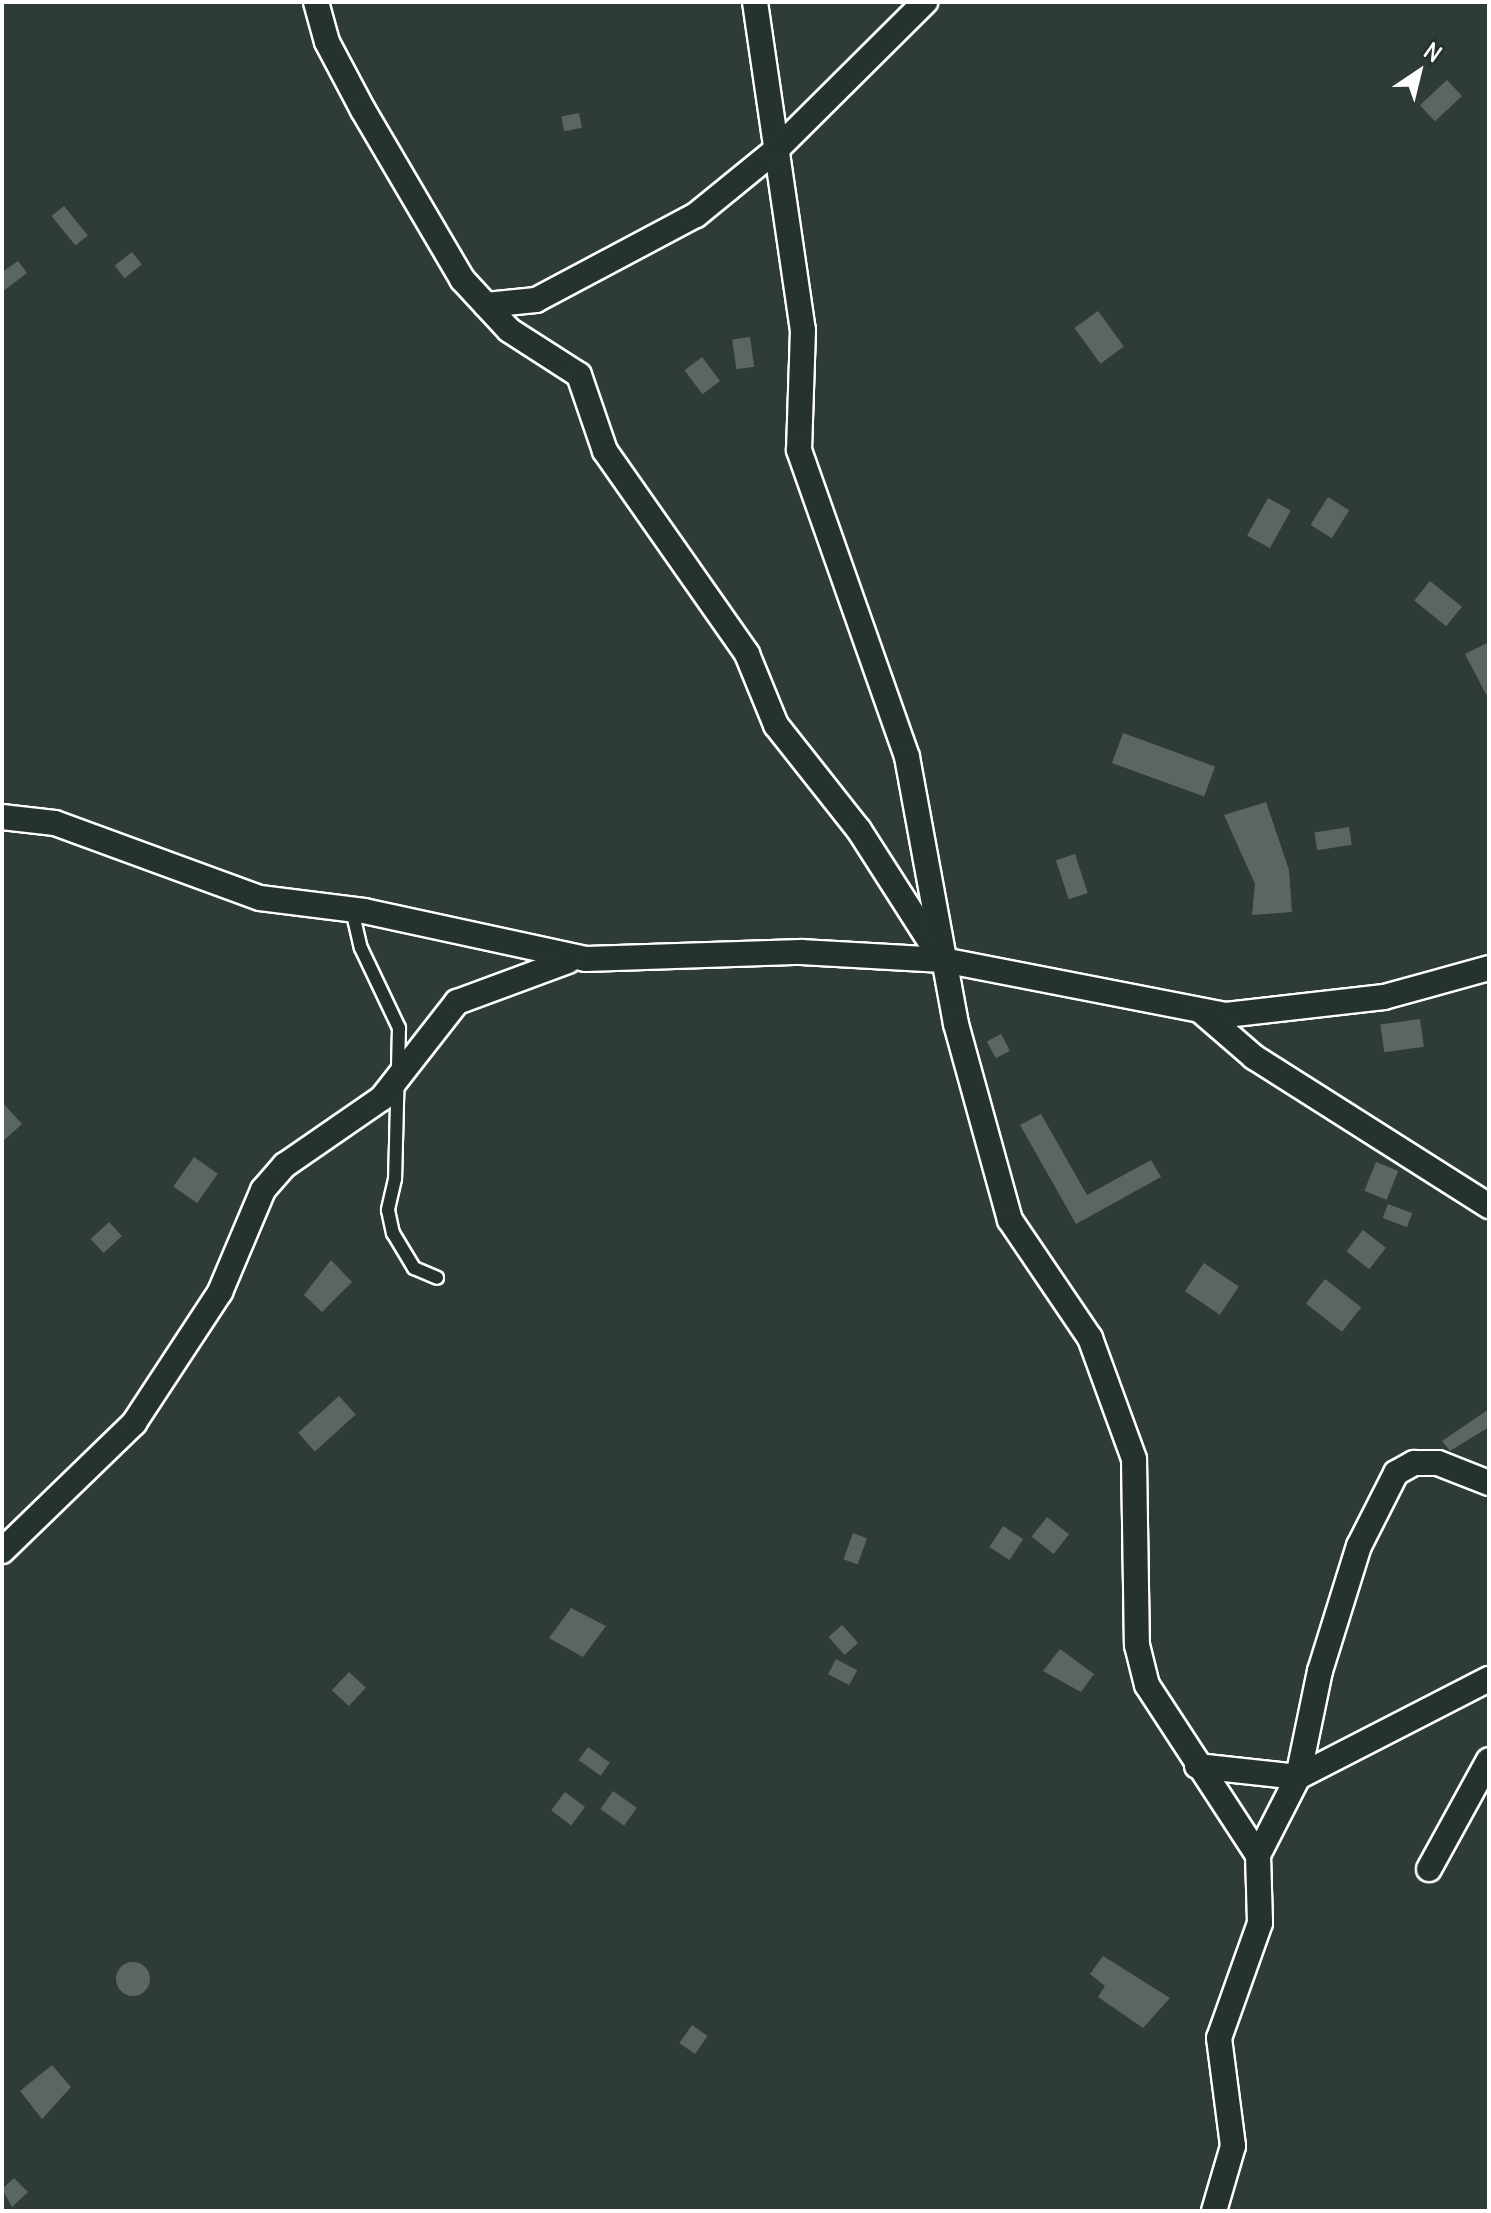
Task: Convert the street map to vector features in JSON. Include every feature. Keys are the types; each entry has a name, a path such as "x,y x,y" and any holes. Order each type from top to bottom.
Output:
{"street":[{"path":"316,2 326,38 414,203 486,305 509,330 579,375 605,451 747,654 776,725 859,830 943,960"},
{"path":"326,38 335,2"},
{"path":"755,2 803,330 799,450 907,757 943,960 1010,1220 1090,1338 1120,1414 1139,1497 1137,1645 1147,1685 1197,1766 1258,1855"},
{"path":"486,305 536,300 656,239 777,149 925,2"},
{"path":"2,817 55,823 260,898 352,910 586,959"},
{"path":"2,1551 134,1423 220,1292 263,1190 285,1165 356,1121 395,1080 457,1002 545,964 586,959 801,952 943,960 1202,1012 1275,1015 1384,997 1489,968"},
{"path":"1202,1012 1254,1057 1489,1206"},
{"path":"1214,2211 1233,2146 1219,2038 1260,1923 1258,1855 1298,1777 1320,1671 1359,1546 1396,1473 1414,1463 1438,1463 1489,1483"},
{"path":"1197,1766 1298,1777 1489,1679"},
{"path":"1429,1869 1489,1760"}],"lane":[{"path":"352,910 361,948 399,1028 395,1080 395,1179 388,1210 401,1253 437,1278"}],"building":[{"path":"1447,80 1462,96 1435,121 1420,105"},
{"path":"579,113 582,128 564,131 561,116"},
{"path":"64,206 88,236 75,246 52,216"},
{"path":"132,252 142,265 125,278 115,266"},
{"path":"18,261 27,273 2,292 2,272"},
{"path":"1098,311 1124,347 1100,364 1075,328"},
{"path":"750,337 754,367 736,369 732,340"},
{"path":"702,357 720,381 702,394 684,370"},
{"path":"1328,497 1349,510 1332,538 1311,525"},
{"path":"1268,498 1291,511 1270,548 1247,536"},
{"path":"1430,581 1462,607 1446,626 1414,600"},
{"path":"1489,642 1489,700 1465,654"},
{"path":"1123,733 1215,767 1204,797 1112,763"},
{"path":"1266,802 1289,870 1292,912 1252,915 1255,884 1224,815"},
{"path":"1349,827 1352,845 1317,850 1314,832"},
{"path":"1075,854 1088,893 1069,899 1056,860"},
{"path":"1420,1019 1424,1047 1384,1052 1380,1025"},
{"path":"1001,1034 1010,1051 996,1058 987,1042"},
{"path":"2,1102 22,1124 2,1142"},
{"path":"1041,1114 1087,1195 1151,1160 1161,1177 1076,1224 1020,1125"},
{"path":"194,1157 218,1174 197,1203 173,1186"},
{"path":"1376,1162 1398,1171 1387,1200 1364,1191"},
{"path":"1388,1204 1412,1213 1407,1227 1383,1218"},
{"path":"109,1222 122,1236 104,1253 91,1239"},
{"path":"1363,1230 1386,1248 1369,1269 1346,1251"},
{"path":"331,1260 352,1282 322,1312 304,1295"},
{"path":"1204,1263 1239,1286 1220,1315 1185,1291"},
{"path":"1325,1279 1361,1307 1342,1332 1306,1303"},
{"path":"339,1396 356,1415 315,1451 298,1433"},
{"path":"1489,1409 1489,1427 1450,1451 1442,1441"},
{"path":"1047,1517 1069,1534 1054,1554 1032,1537"},
{"path":"1003,1526 1023,1539 1010,1560 989,1547"},
{"path":"853,1533 867,1538 858,1564 843,1559"},
{"path":"571,1608 606,1626 583,1657 549,1638"},
{"path":"842,1625 858,1643 845,1655 829,1637"},
{"path":"1060,1649 1094,1674 1081,1692 1043,1671"},
{"path":"836,1659 857,1670 849,1685 828,1674"},
{"path":"349,1672 366,1688 349,1706 332,1690"},
{"path":"588,1747 610,1763 600,1776 579,1760"},
{"path":"613,1791 637,1808 624,1826 600,1809"},
{"path":"565,1792 585,1807 571,1825 551,1810"},
{"path":"1103,1956 1170,1998 1143,2028 1098,1997 1105,1986 1090,1974"},
{"path":"133,1962 145,1967 150,1979 145,1991 133,1996 121,1991 116,1979 121,1967"},
{"path":"692,2025 708,2036 695,2054 679,2043"},
{"path":"52,2065 71,2087 42,2119 20,2091"},
{"path":"14,2178 28,2192 12,2207 2,2189"}]}
